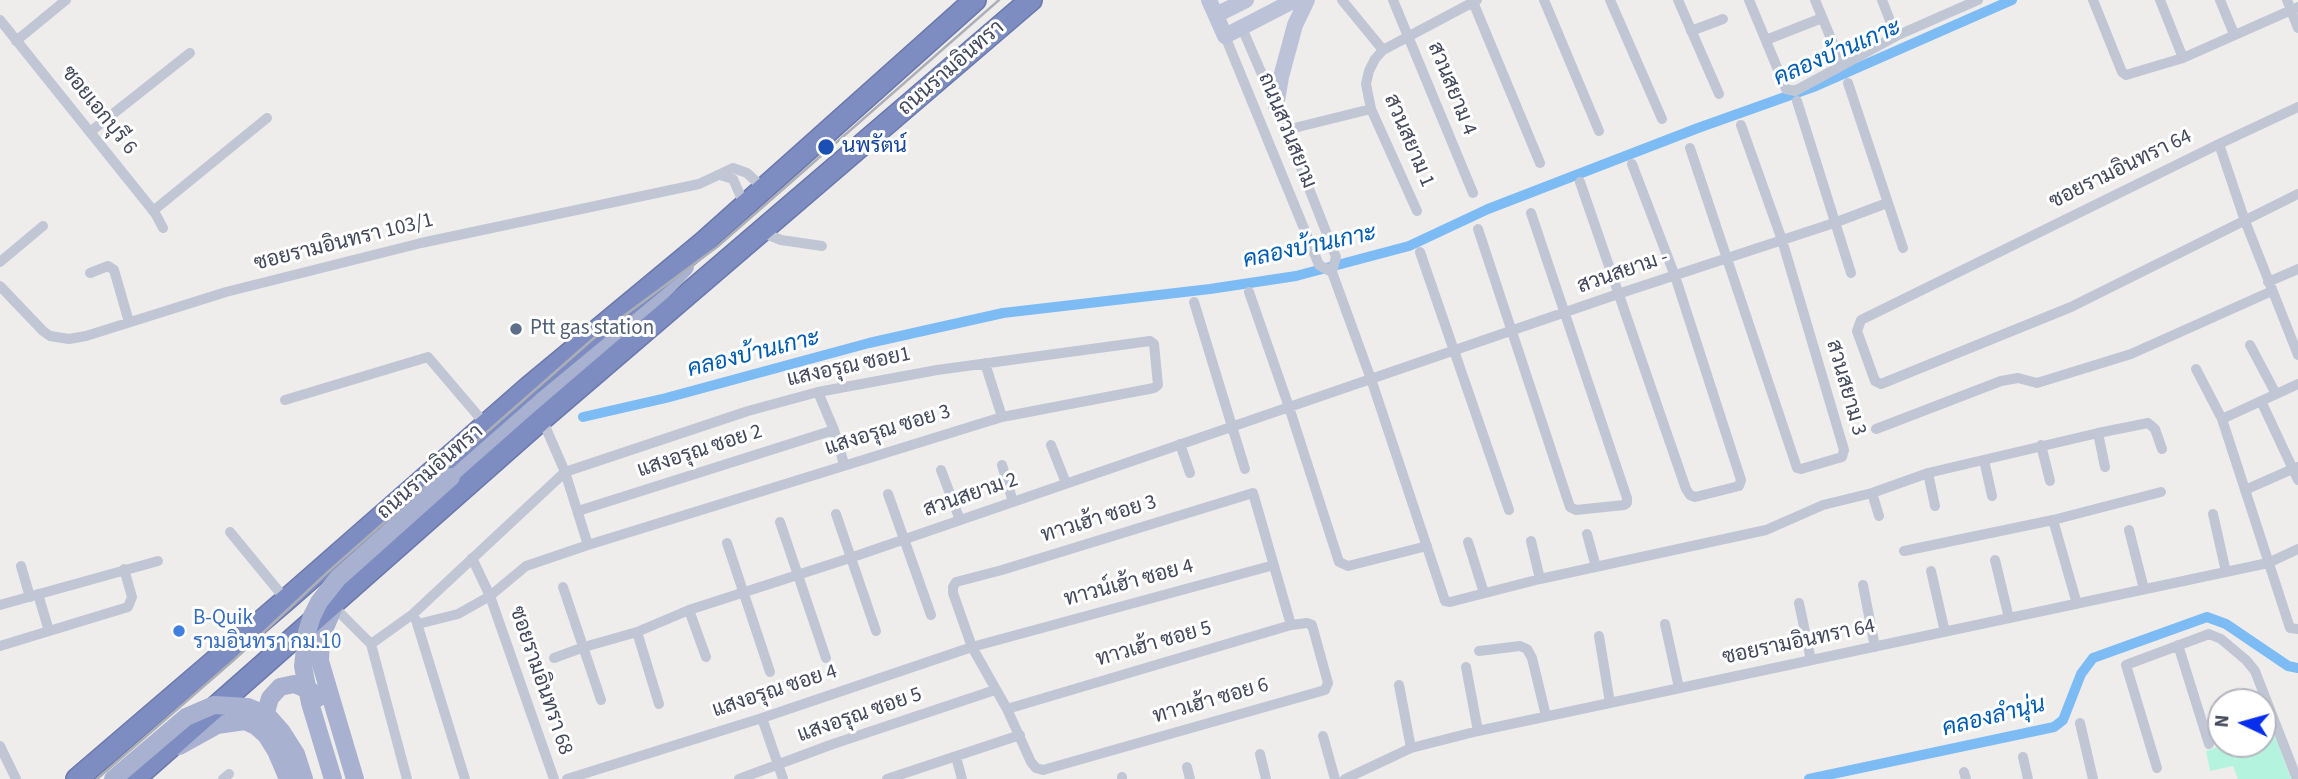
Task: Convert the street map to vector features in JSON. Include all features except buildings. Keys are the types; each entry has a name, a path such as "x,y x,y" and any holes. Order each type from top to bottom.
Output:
{"highway":[{"name":"ถนนรามอินทรา","path":"77,779 559,361 704,242 975,0"},
{"name":"ถนนรามอินทรา","path":"808,191 990,0"},
{"name":"ถนนรามอินทรา","path":"788,169 919,74 1013,0"},
{"name":"ถนนรามอินทรา","path":"134,779 542,419 1031,0"},
{"path":"344,550 346,573 353,580 360,582"},
{"path":"257,625 279,651"},
{"path":"223,655 245,679"}],"main road":[{"path":"332,779 310,703 303,666 307,632 319,602 338,578 642,312 676,278 704,242"},
{"path":"336,603 321,637 320,649 323,676 355,779"},
{"path":"266,735 266,708 270,698 280,687 294,684 311,691 334,713"},
{"path":"113,779 186,717 214,705 248,707 267,715 296,754 304,779"},
{"path":"155,760 217,725 244,721 256,726 266,735 288,779"}],"street":[{"path":"16,41 66,0"},
{"path":"1225,36 1295,0"},
{"path":"1276,107 1281,76 1295,25 1307,0"},
{"path":"1342,0 1383,50 1475,1 1540,163"},
{"name":"สวนสยาม 4","path":"1393,0 1473,193"},
{"path":"1544,0 1599,131"},
{"path":"1610,0 1662,119"},
{"path":"1678,0 1719,94"},
{"path":"1749,0 1786,89 1795,91 1896,36 1978,0"},
{"path":"1815,0 1842,65"},
{"path":"1882,0 1896,36"},
{"path":"1946,0 1951,12"},
{"path":"2093,0 2122,72 2126,75 2183,58 2292,6 2298,28"},
{"path":"2160,0 2183,58"},
{"path":"2220,0 2234,34"},
{"path":"1212,8 1236,2"},
{"name":"ถนนสวนสยาม","path":"1212,8 1319,265 1332,271 1336,257 1242,28 1236,2"},
{"path":"1766,40 1822,18"},
{"path":"1691,31 1723,19"},
{"name":"ซอยเอกบุรี 6","path":"0,20 153,211 163,229"},
{"name":"สวนสยาม 1","path":"1383,50 1375,59 1366,84 1371,109 1417,211"},
{"path":"90,132 190,53"},
{"path":"1848,83 1903,248"},
{"path":"1797,101 1851,273"},
{"name":"ซอยรามอินทรา 64","path":"2298,107 1861,320 1857,331 1875,381 1881,384 2071,307 2298,194"},
{"path":"1286,130 1371,109"},
{"path":"153,211 267,118"},
{"name":"สวนสยาม 3","path":"1690,148 1797,467 1801,469 1842,457 1843,450 1782,240 1741,125"},
{"name":"ซอยรามอินทรา 64","path":"2219,144 2245,221 2298,355"},
{"path":"1580,183 1690,495 1695,497 1739,486 1741,480 1675,276 1632,164"},
{"name":"ซอยรามอินทรา 103/1","path":"0,286 33,323 50,336 86,336 226,292 506,224 699,184 733,168 747,173 764,189"},
{"path":"720,175 733,179 745,206"},
{"name":"สวนสยาม -","path":"1371,379 1887,203"},
{"path":"1478,229 1570,507 1576,510 1624,505 1627,498 1531,213"},
{"path":"0,262 43,226"},
{"path":"761,232 781,240 822,246"},
{"path":"1420,252 1509,510"},
{"path":"90,273 108,266 114,270 129,322"},
{"path":"1876,429 2001,381 2018,377 2037,383 2131,354 2270,287 2298,269"},
{"path":"1332,271 1445,601 1766,530 1823,505 1872,493 1928,473 2041,445 2148,423 2155,429 2162,449"},
{"path":"1249,292 1339,562 1348,566 1427,546"},
{"path":"1194,302 1245,469"},
{"name":"แสงอรุณ ซอย1","path":"565,472 748,411 818,392 985,363 1150,341"},
{"name":"แสงอรุณ ซอย 3","path":"588,545 1002,417 1157,387 1154,344 1150,341"},
{"path":"2250,345 2276,394"},
{"path":"285,400 428,357 486,425"},
{"path":"985,363 1002,417"},
{"path":"2196,369 2222,418 2290,628 2298,629"},
{"name":"สวนสยาม 2","path":"554,658 637,632 689,610 850,558 1371,379"},
{"path":"2222,418 2298,384"},
{"path":"818,392 834,430 844,464"},
{"path":"2245,490 2296,472 2261,401"},
{"path":"542,419 565,472 588,545"},
{"name":"แสงอรุณ ซอย 2","path":"578,511 834,430"},
{"path":"2098,433 2105,467"},
{"path":"1180,444 1190,473"},
{"path":"1051,445 1066,483"},
{"path":"2041,445 2050,481"},
{"path":"1984,460 1992,496"},
{"path":"1002,465 1013,502"},
{"path":"941,470 960,520"},
{"path":"371,644 416,619 472,558 565,472"},
{"path":"1928,473 1935,506"},
{"path":"1905,551 2053,520 2161,492"},
{"name":"ทาวเฮ้า ซอย 3","path":"972,647 953,593 956,582 1253,493 1274,565"},
{"path":"1872,493 1879,516"},
{"path":"888,494 930,615"},
{"path":"836,514 876,631"},
{"path":"2213,514 2226,572"},
{"path":"2053,520 2077,604"},
{"path":"780,522 826,658"},
{"path":"2129,530 2144,589"},
{"path":"230,532 286,600"},
{"path":"1587,534 1596,566"},
{"path":"1531,541 1540,579"},
{"path":"1468,542 1484,593"},
{"path":"727,543 770,672"},
{"name":"ซอยรามอินทรา 68","path":"416,619 458,614 490,596 527,566 588,545"},
{"name":"ซอยรามอินทรา 64","path":"1345,779 1410,748 1478,731 2268,563 2298,549"},
{"name":"ซอยรามอินทรา 68","path":"472,558 490,596 554,779"},
{"path":"1995,560 2009,618"},
{"path":"0,605 158,561"},
{"path":"1274,565 1291,625"},
{"name":"ทาวน์เฮ้า ซอย 4","path":"995,640 1274,565"},
{"path":"21,566 49,631"},
{"path":"0,646 128,607 132,597 124,569"},
{"path":"1931,571 1945,632"},
{"path":"1863,585 1875,647"},
{"path":"563,587 601,701"},
{"path":"336,603 371,644 407,779"},
{"path":"1799,603 1811,660"},
{"path":"689,610 706,657"},
{"path":"416,619 465,779"},
{"path":"1665,624 1679,688"},
{"name":"ทาวเฮ้า ซอย 5","path":"1007,709 1291,625 1312,625"},
{"name":"ทาวเฮ้า ซอย 6","path":"1020,735 1031,762 1036,768 1043,770 1325,690 1328,682 1312,625"},
{"path":"637,632 659,704"},
{"path":"2157,768 2126,665 2209,634 2221,639 2255,671 2297,779"},
{"path":"1599,636 1610,703"},
{"name":"แสงอรุณ ซอย 4","path":"567,779 762,718 995,640"},
{"path":"2178,645 2207,738"},
{"path":"1479,651 1520,646 1527,649 1532,658 1546,716"},
{"path":"887,779 907,776 1020,735 972,647"},
{"path":"1466,667 1478,731"},
{"path":"1399,685 1410,748"},
{"name":"แสงอรุณ ซอย 5","path":"738,779 995,690"},
{"path":"762,718 783,779"},
{"path":"2080,723 2093,779"},
{"path":"1323,736 1335,779"},
{"path":"0,746 16,779"},
{"path":"1260,754 1266,779"},
{"path":"956,757 962,779"},
{"path":"2023,757 2028,779"}],"green space":[{"path":"2277,742 2291,779 2238,779 2233,766 2210,771 2207,758 2277,758"}],"waterway":[{"name":"คลองบ้านเกาะ","path":"583,417 666,398 869,343 1003,313 1210,289 1296,276 1409,246 1488,209 1698,128 1816,86 2012,0"},
{"name":"คลองลำนุ่น","path":"1809,779 2054,727 2063,720 2081,674 2093,658 2207,617 2226,624 2288,666 2298,668"}],"railway":[{"path":"97,779 594,338 717,247 999,0"}],"place":[{"name":"นพรัตน์","path":"826,147"},
{"name":"Ptt gas station","path":"516,329"},
{"name":"B-Quik รามอินทรา กม.10","path":"179,631"}]}
